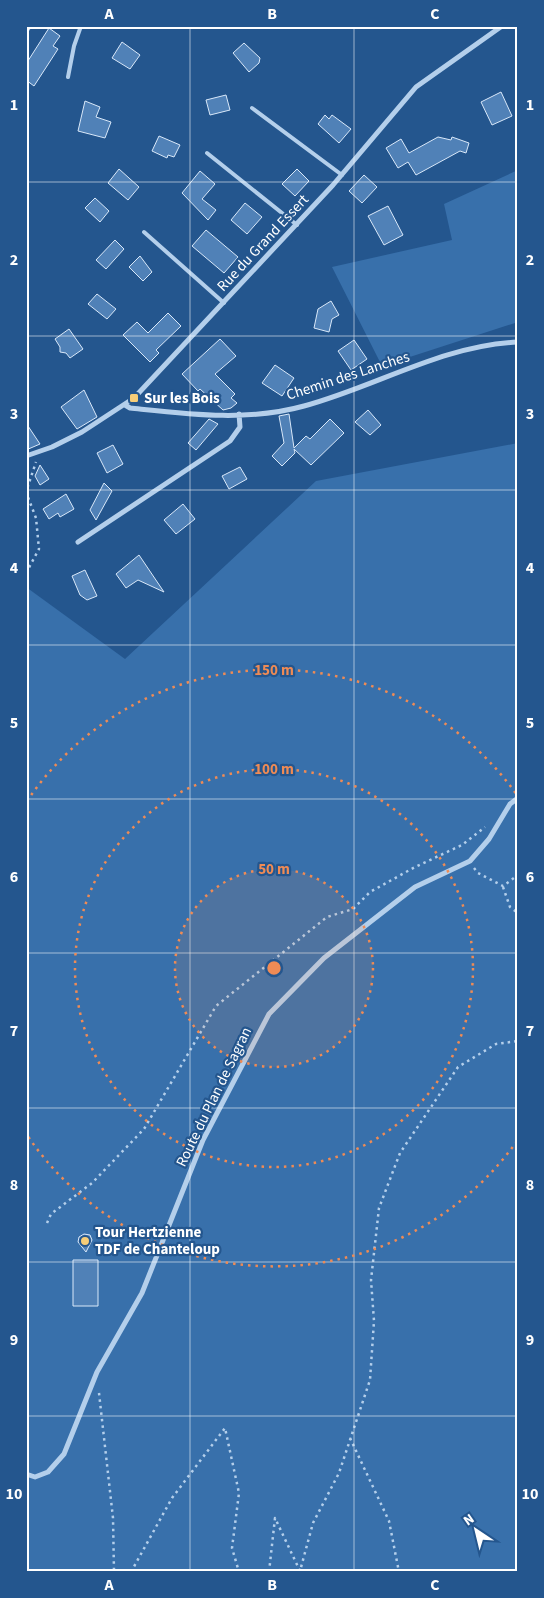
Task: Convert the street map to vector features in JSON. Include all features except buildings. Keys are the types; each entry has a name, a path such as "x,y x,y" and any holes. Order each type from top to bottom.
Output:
{"street":[{"path":"490,26 496,30"},
{"name":"Rue du Grand Essert","path":"26,456 82,432 125,405 297,225 416,87 502,26"},
{"name":"Chemin des Lanches","path":"125,405 130,408 183,414 270,413 303,406 476,348 518,342"},
{"path":"78,542 230,441 240,426 239,414"},
{"name":"Route du Plan de Sagran","path":"26,1474 35,1477 48,1472 64,1454 97,1372 142,1293 203,1140 270,1014 324,958 415,887 470,861 489,839 510,804 518,798"}],"lane":[{"path":"26,32 30,26"},
{"path":"68,77 74,46 81,26"},
{"path":"252,108 342,175"},
{"path":"206,153 297,225"},
{"path":"144,232 224,303"}],"path":[{"path":"26,573 40,549 36,518 26,492 40,451"},
{"path":"47,1223 51,1214 92,1183 144,1129 216,1006 327,917 353,909 370,892 415,867 462,846 491,821"},
{"path":"470,861 478,873 503,886 510,907 518,913"},
{"path":"503,886 518,875"},
{"path":"269,1572 275,1518 300,1571 313,1523 339,1473 370,1380 374,1321 371,1280 379,1208 400,1153 458,1067 496,1044 518,1041"},
{"path":"97,1372 113,1518 114,1572"},
{"path":"131,1572 172,1498 224,1428 238,1493 232,1548 239,1572"},
{"path":"350,1436 389,1521 399,1572"}],"shaded area":[{"path":"518,170 518,322 382,366 332,267 452,240 444,204"},
{"path":"518,443 518,1572 26,1572 26,587 125,659 316,481"}],"place":[{"name":"Sur les Bois","path":"134,398"},
{"name":"Tour Hertzienne TDF de Chanteloup","path":"85,1241"}]}
